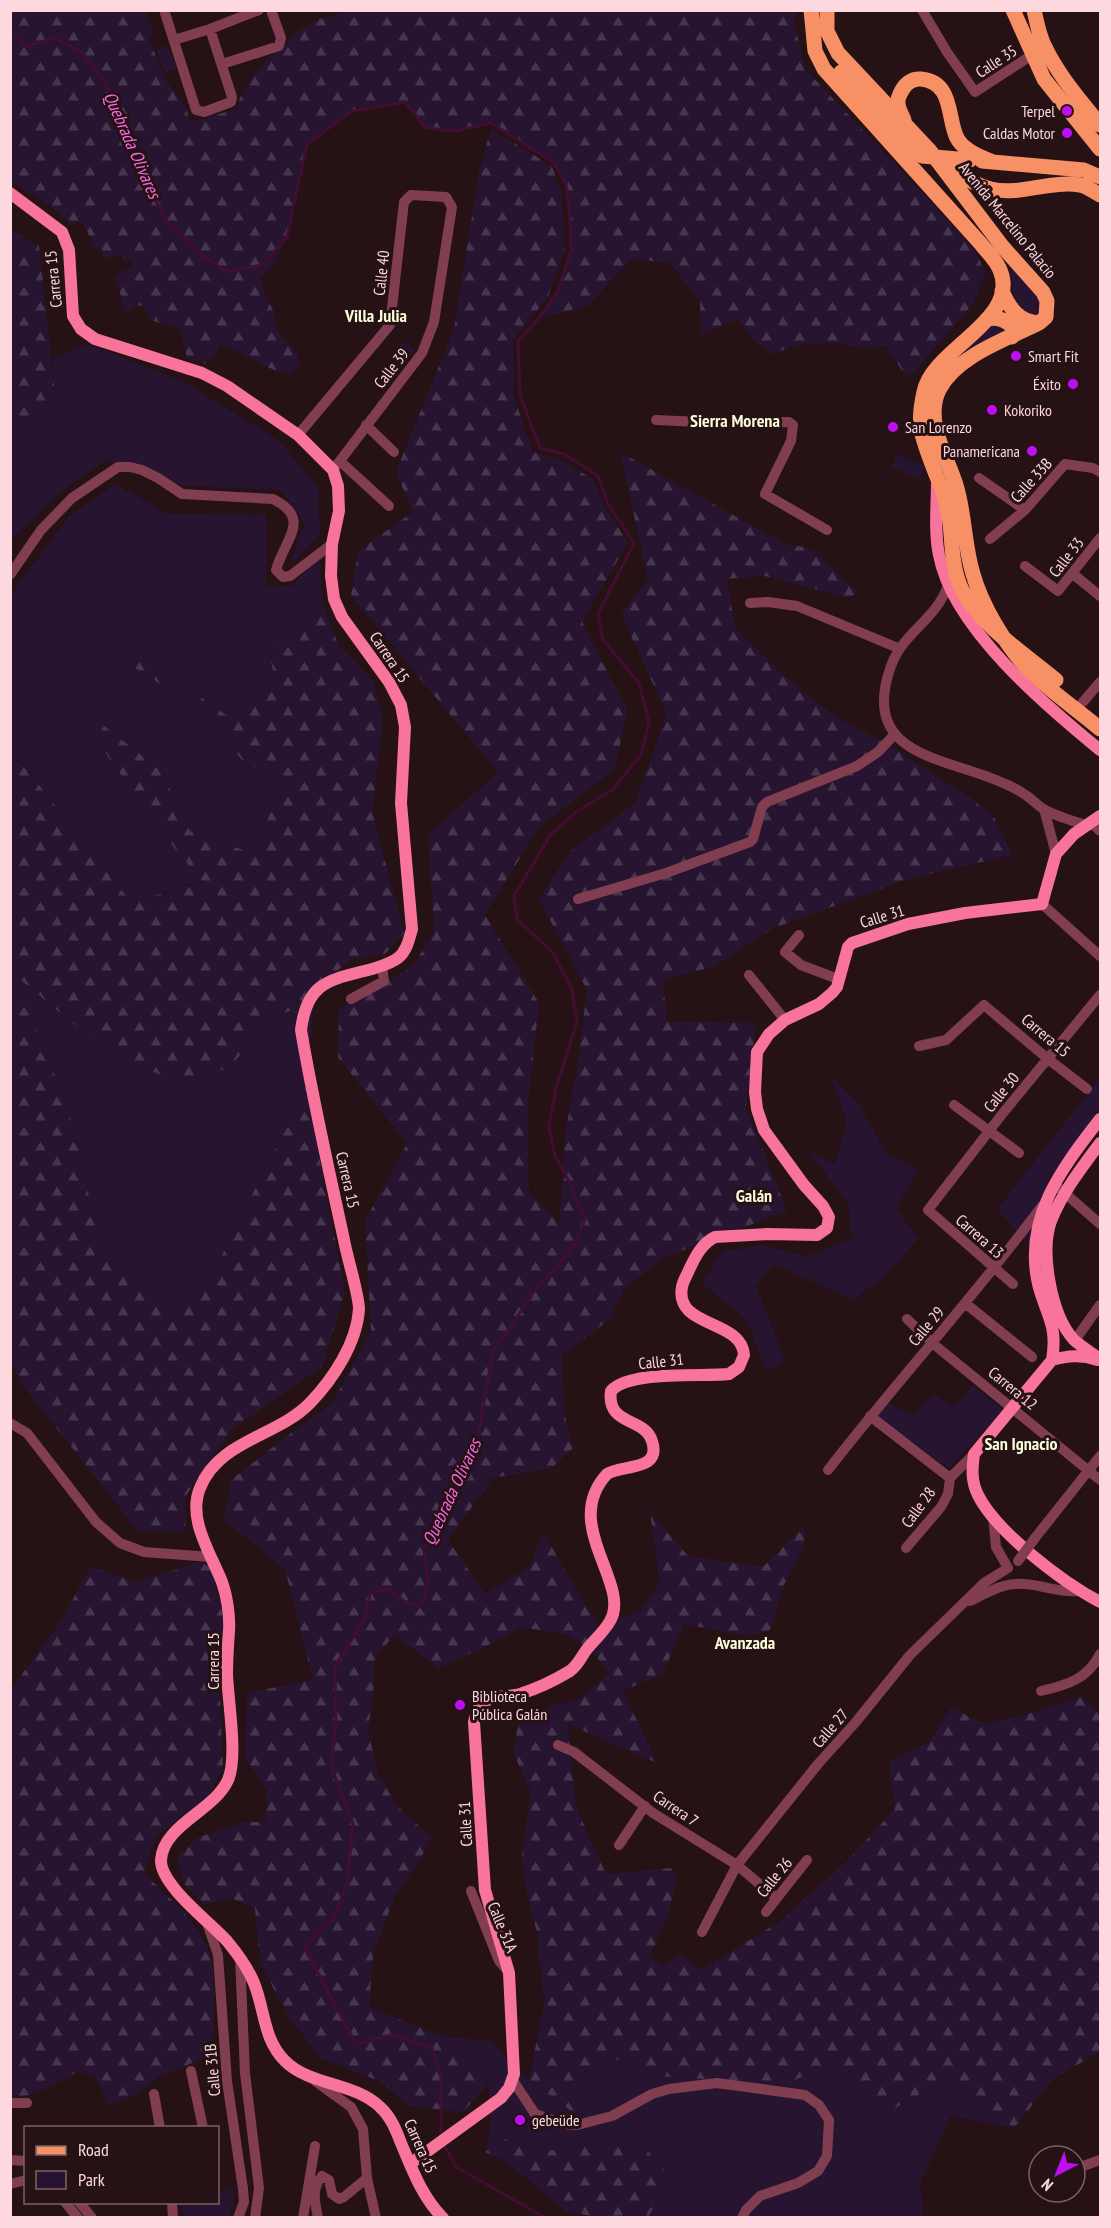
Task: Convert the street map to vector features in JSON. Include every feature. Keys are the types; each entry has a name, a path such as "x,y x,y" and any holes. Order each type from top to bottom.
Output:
{"main road":[{"name":"Avenida Marcelino Palacio","path":"827,10 827,31 838,53 930,151 1002,246 1043,292 1048,311 1046,317 1039,323"},
{"path":"1013,10 1044,79 1101,149"},
{"path":"1034,10 1047,52 1058,70 1101,125"},
{"path":"811,13 823,46 841,72 907,146 917,154 1084,170 1101,177"},
{"path":"811,13 815,51 824,69 997,263 1002,277 1002,291 996,308 936,369 928,380 924,392 922,433 950,522 954,559 961,588 986,622 1101,716"},
{"path":"908,128 900,110 898,97 909,82 926,80 939,88 945,96 957,138 970,151 991,161"},
{"path":"930,151 969,180 991,189 1013,190 1057,184 1082,185 1101,195"},
{"name":"Carrera 15","path":"10,192 62,232 69,250 73,315 81,329 95,339 202,373 227,386 298,435 337,466 339,511 333,544 331,576 334,599 342,616 389,682 401,705 405,727 401,803 412,929 408,944 400,957 382,966 333,980 318,988 311,996 303,1013 301,1030 322,1142 359,1308 351,1342 329,1380 308,1405 285,1424 240,1444 209,1469 198,1491 196,1518 223,1587 229,1625 227,1670 232,1762 228,1781 217,1795 174,1832 163,1848 161,1864 165,1878 240,1958 254,1984 272,2048 288,2065 308,2075 367,2096 380,2106 391,2119 414,2161 423,2192 443,2217"},
{"path":"1002,291 1015,314 1024,321 1039,323"},
{"path":"987,319 996,318 1008,323 1013,328 1012,337"},
{"path":"1039,323 962,362 946,378 935,404 937,435 960,497 973,575 987,610 1028,669 1101,729"},
{"path":"937,478 938,555 952,596 983,639 1023,684 1067,724 1101,750"},
{"path":"1042,904 1056,854 1074,834 1095,824"},
{"name":"Calle 31","path":"414,2161 501,2098 509,2088 512,2079 514,2054 509,1973 485,1890 474,1722 483,1702 492,1698 520,1694 575,1667 585,1651 610,1622 614,1613 616,1607 611,1585 599,1557 590,1513 591,1504 607,1474 645,1463 651,1457 654,1447 647,1431 621,1417 612,1409 611,1391 623,1382 677,1375 729,1374 739,1367 744,1355 740,1342 730,1333 696,1317 684,1304 682,1287 694,1258 707,1241 715,1237 768,1234 817,1235 828,1226 829,1217 823,1206 804,1185 764,1130 757,1108 755,1076 757,1052 769,1034 785,1020 819,1004 832,993 848,947 852,943 908,924 965,913 1042,904"},
{"path":"1101,1119 1077,1149 1054,1184 1037,1228 1038,1283 1053,1329 1055,1341 1052,1360 974,1454 971,1474 978,1495 993,1517 1041,1561 1079,1591 1101,1602"},
{"path":"1101,1143 1065,1194 1052,1221 1046,1241 1049,1280 1063,1323 1075,1340 1101,1360"},
{"path":"1052,1360 1071,1356 1101,1360"}],"street":[{"path":"164,10 196,110 204,112 231,102 232,97 210,29"},
{"path":"174,40 259,10"},
{"path":"222,64 279,46 281,38 271,10"},
{"name":"Calle 35","path":"922,10 947,52 975,92 1032,55"},
{"name":"Calle 40","path":"298,435 390,325 404,202 411,195 446,197 449,200"},
{"name":"Calle 39","path":"337,466 422,353 430,335 452,207 449,200"},
{"path":"656,420 722,423 789,422 793,425 791,441 765,494 828,530"},
{"path":"366,425 394,452"},
{"name":"Calle 33B","path":"990,539 1025,510 1065,464 1093,468 1101,472"},
{"path":"337,466 389,506"},
{"path":"10,575 41,530 72,498 118,467 142,470 182,494 273,500 285,506 292,512 294,521 276,570 283,576 290,576 333,544"},
{"path":"979,478 1025,510"},
{"name":"Calle 33","path":"1025,566 1058,591 1101,538"},
{"path":"1073,574 1101,596"},
{"path":"948,585 937,609 898,648 884,688 884,705 895,734 903,744 936,760 1003,782 1044,809 1095,824"},
{"path":"750,603 768,602 797,606 898,648"},
{"path":"1083,702 1101,681"},
{"path":"578,899 666,873 750,842 753,839 762,807 767,802 857,766 878,752 895,734"},
{"path":"1044,809 1056,854"},
{"path":"1042,904 1101,956"},
{"path":"799,935 785,952 801,965 838,979"},
{"path":"351,999 384,981 382,966"},
{"path":"749,975 785,1020"},
{"name":"Calle 30","path":"928,1210 1101,995"},
{"name":"Carrera 15","path":"919,1046 946,1040 984,1005 1087,1089"},
{"path":"954,1105 1019,1153"},
{"path":"1054,1184 1101,1224"},
{"name":"Calle 29","path":"828,1470 931,1342 995,1269 1046,1202"},
{"name":"Carrera 13","path":"928,1210 1013,1284"},
{"path":"965,1303 1032,1357"},
{"path":"1075,1340 1101,1305"},
{"name":"Carrera 12","path":"907,1319 931,1342 1101,1480"},
{"path":"870,1416 950,1478"},
{"path":"10,1423 27,1433 96,1522 120,1544 144,1552 211,1557"},
{"name":"Calle 28","path":"906,1548 941,1507 948,1494 950,1478 974,1454"},
{"path":"1018,1561 1101,1456"},
{"name":"Calle 27","path":"702,1932 737,1866 782,1808 910,1655 984,1583 1008,1568 996,1547 993,1517"},
{"path":"964,1604 998,1588 1017,1584 1053,1591 1079,1591"},
{"path":"1041,1691 1076,1681 1090,1670 1101,1654"},
{"name":"Carrera 7","path":"558,1745 574,1752 645,1806 737,1866 776,1898"},
{"path":"619,1845 645,1806"},
{"name":"Calle 26","path":"765,1912 807,1860"},
{"name":"Calle 31A","path":"471,1891 499,1961 509,1973"},
{"name":"Calle 31B","path":"206,1920 218,1955 227,2081 243,2189 244,2202 240,2214"},
{"name":"Calle 31B","path":"240,1958 245,2073 259,2187 257,2217"},
{"path":"191,2071 203,2126"},
{"path":"308,2075 351,2107 363,2129 367,2178 376,2217"},
{"path":"512,2079 535,2114 563,2124 577,2125 612,2116 652,2094 669,2089 717,2082 805,2096 819,2105 829,2120 826,2156 818,2170 798,2183 760,2196 742,2217"},
{"path":"154,2094 160,2126"},
{"path":"10,2103 27,2103"},
{"path":"303,2217 315,2146"},
{"path":"318,2217 314,2196 316,2186 322,2176 329,2180 332,2194 339,2199 349,2194 367,2178"},
{"path":"67,2204 78,2217"},
{"path":"81,2204 92,2217"},
{"path":"240,2214 257,2217"}],"green space":[{"path":"11,11 145,11 154,32 149,38 163,75 186,108 190,121 197,121 235,109 254,75 282,48 291,35 320,19 350,11 797,11 794,22 805,69 966,239 986,273 972,304 964,315 910,376 901,369 886,345 865,349 841,343 802,344 771,354 751,338 739,319 701,334 700,302 670,263 632,259 587,306 539,318 557,293 571,251 566,184 554,163 491,123 456,131 426,128 405,102 352,111 307,144 286,235 271,267 260,279 274,314 277,329 296,352 300,365 291,374 282,372 220,345 213,359 207,359 205,364 187,357 180,329 147,319 148,313 142,306 136,305 127,314 114,276 132,267 131,261 124,259 121,254 104,259 101,249 95,249 83,222 71,225 49,205 11,181"},
{"path":"168,45 177,69 165,73 156,50"},
{"path":"491,129 552,166 562,195 565,249 548,297 513,340 514,397 533,452 560,460 593,479 604,507 628,542 582,622 627,710 615,769 539,827 485,915 539,1003 528,1101 529,1192 559,1223 566,1129 578,1062 587,990 539,899 569,852 635,803 667,714 621,614 648,579 620,452 787,545 810,550 859,592 849,598 765,576 727,579 735,628 780,672 835,717 884,742 971,798 994,817 1012,855 908,879 774,928 715,966 663,980 667,1022 756,1023 746,1107 787,1211 663,1258 624,1289 609,1320 562,1355 564,1411 573,1448 552,1468 493,1478 448,1540 485,1594 529,1567 543,1532 598,1627 640,1611 660,1581 650,1513 688,1556 763,1567 805,1525 804,1545 784,1585 770,1630 749,1636 684,1624 663,1673 623,1691 657,1763 568,1724 576,1807 606,1874 671,1868 677,1880 667,1917 650,1957 663,1966 681,1955 701,1970 779,1922 848,1860 895,1809 889,1761 929,1742 951,1708 986,1724 1042,1710 1080,1697 1100,1713 1100,2052 1054,2078 1014,2128 951,2077 884,2114 834,2061 793,2081 773,2094 736,2081 658,2076 625,2056 584,2075 575,2114 529,2080 544,2004 537,1933 525,1885 522,1854 531,1793 513,1752 520,1715 579,1699 609,1674 590,1648 565,1634 521,1627 485,1647 438,1668 394,1635 375,1658 368,1729 377,1772 397,1806 432,1838 395,1896 373,1954 369,2007 441,2036 475,2057 488,2084 463,2112 409,2106 379,2081 321,2058 290,2019 260,1963 255,1908 231,1898 204,1905 185,1885 176,1859 196,1838 245,1822 265,1822 267,1791 246,1759 247,1693 313,1680 285,1569 224,1520 231,1480 333,1402 371,1330 365,1221 407,1144 338,1057 339,1009 412,967 434,933 428,835 498,772 351,596 358,551 413,512 396,472 454,329 479,171"},
{"path":"11,230 39,246 55,392 11,455"},
{"path":"1010,266 1027,281 1036,293 1040,300 1041,314 1035,315 1019,311 1013,292"},
{"path":"994,321 1010,330 945,373 965,348"},
{"path":"404,341 415,350 402,368 390,359"},
{"path":"88,344 183,381 280,441 318,488 320,534 289,566 305,523 280,490 164,485 107,460 66,488 11,539 11,455 55,392 52,359"},
{"path":"897,454 925,466 919,479 891,467"},
{"path":"115,484 169,514 266,515 266,587 292,586 320,556 322,602 268,646 273,671 263,698 226,715 180,682 131,656 130,665 196,706 243,761 279,782 257,855 190,831 161,771 80,717 166,838 203,881 131,902 11,748 10,595 69,516"},
{"path":"322,602 338,644 374,682 383,723 372,812 404,933 385,954 352,959 327,979 314,1002 270,1018 230,1067 179,1083 105,1050 11,972 46,1050 76,1136 100,1247 179,1311 214,1271 306,1087 345,1293 322,1367 231,1430 185,1497 186,1532 138,1531 20,1382 11,1360 10,748 131,902 203,882 166,838 80,717 93,717 161,771 190,831 257,855 279,782 243,761 196,706 130,665 132,655 180,682 226,715 263,698 273,671 268,646"},
{"path":"10,971 105,1050 230,1067 270,1018 314,1002 306,1087 214,1271 179,1311 100,1247 76,1136"},
{"path":"830,1075 859,1103 885,1153 918,1169 896,1210 919,1238 884,1277 853,1300 774,1264 756,1286 785,1360 766,1372 747,1320 701,1283 723,1252 760,1245 807,1256 852,1239 848,1203 808,1151 835,1164 847,1121"},
{"path":"1100,1078 1100,1112 1049,1179 1027,1244 997,1209"},
{"path":"973,1385 1004,1411 949,1468 876,1417 889,1403 914,1416 933,1394 954,1407"},
{"path":"200,1562 212,1568 227,1635 219,1674 223,1767 210,1794 156,1837 144,1873 186,1915 206,1944 213,1969 214,1984 211,2055 159,2077 138,2093 110,2106 95,2078 79,2071 38,2092 11,2097 10,1691 62,1619 91,1566 135,1582"},
{"path":"441,2036 491,2041 529,2080 574,2114 583,2075 625,2056 658,2076 736,2081 773,2094 793,2081 834,2061 884,2114 951,2077 1014,2128 951,2116 920,2184 924,2217 648,2217 657,2202 675,2182 610,2142 547,2151 505,2139 485,2152 491,2122 488,2084 475,2057"},
{"path":"505,2139 547,2151 610,2142 642,2145 675,2182 657,2202 648,2217 597,2217 565,2211 507,2162 485,2152"},
{"path":"233,2188 233,2207 229,2217 184,2217 180,2204 219,2204 219,2191"}],"waterway":[{"name":"Quebrada Olivares","path":"10,30 27,46 54,38 81,52 102,77 123,117 142,176 167,221 199,253 227,272 262,265 287,237 307,144 352,111 405,102 426,128 456,131 491,123 554,163 566,184 571,251 557,293 518,341 520,395 540,448 564,454 598,476 608,504 634,543 598,614 603,640 639,683 649,721 641,755 613,789 575,813 551,834 514,896 517,919 553,953 572,989 577,1022 556,1088 549,1126 555,1156 570,1183 585,1219 575,1245 533,1293 493,1351 479,1432 463,1476 424,1549 428,1585 421,1607 406,1603 389,1589 370,1593 366,1616 335,1667 336,1724 331,1767 353,1824 347,1882 334,1918 304,1947 356,2044 391,2035 432,2048 441,2077 441,2137"},
{"name":"Quebrada Olivares","path":"443,2143 456,2167 546,2218"}],"place":[{"name":"Terpel","path":"1067,111"},
{"name":"Caldas Motor","path":"1067,133"},
{"name":"Smart Fit","path":"1016,356"},
{"name":"Éxito","path":"1073,384"},
{"name":"Kokoriko","path":"992,410"},
{"name":"San Lorenzo","path":"893,427"},
{"name":"Panamericana","path":"1032,451"},
{"name":"Biblioteca Pública Galán","path":"460,1705"},
{"name":"gebeüde","path":"520,2120"}],"district":[{"name":"Villa Julia","path":"376,316"},
{"name":"Sierra Morena","path":"735,421"},
{"name":"Galán","path":"754,1196"},
{"name":"San Ignacio","path":"1021,1444"},
{"name":"Avanzada","path":"745,1643"}]}
